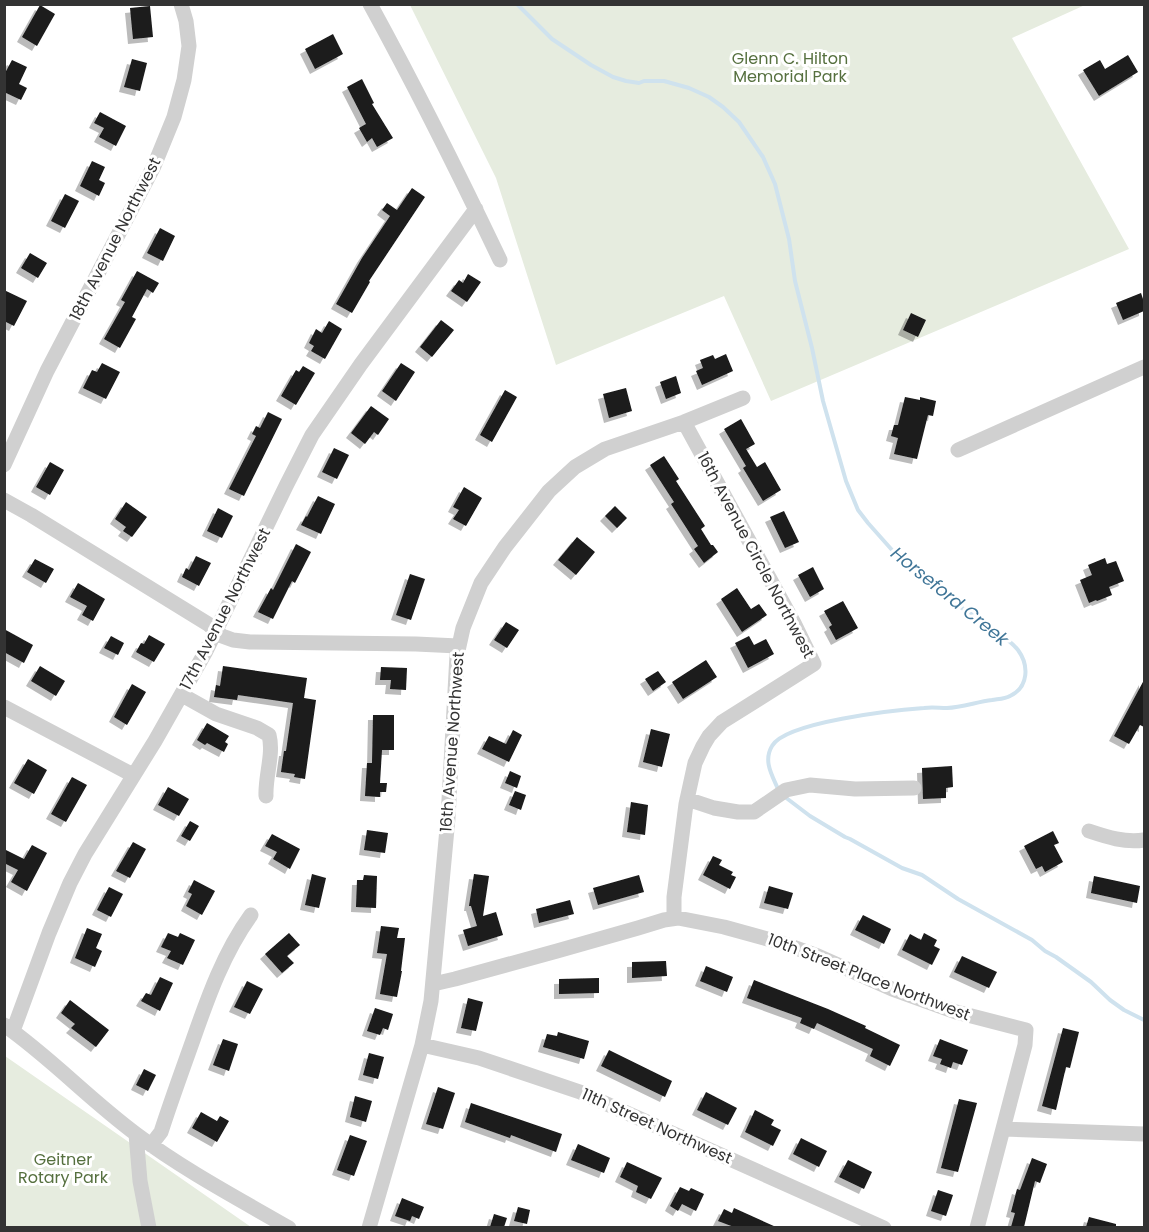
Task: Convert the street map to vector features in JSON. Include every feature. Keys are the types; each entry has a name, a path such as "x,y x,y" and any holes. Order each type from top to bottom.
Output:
{"street":[{"name":"18th Avenue Northwest","path":"4,465 47,371 154,166 174,117 184,80 189,46 181,4"},
{"path":"370,4 397,53 500,260"},
{"name":"17th Avenue Northwest","path":"9,1028 70,883 206,651 312,435 361,364 476,209"},
{"path":"958,450 1144,367"},
{"name":"16th Avenue Northwest","path":"369,1227 422,1044 433,984 448,818 458,646 481,582 549,491 575,467 605,449 684,422 743,398"},
{"name":"16th Avenue Circle Northwest","path":"674,918 675,886 687,799 695,763 703,746 716,728 730,716 814,664 684,422"},
{"path":"4,500 216,630 222,636 233,640 458,646"},
{"path":"182,695 216,714 257,728 269,735 271,743 266,796"},
{"path":"4,707 133,775"},
{"path":"687,799 714,808 754,812 786,790 810,785 855,789 914,788"},
{"path":"1089,831 1134,842 1144,840"},
{"path":"151,1145 161,1132 209,994 235,939 251,915"},
{"name":"10th Street Place Northwest","path":"433,984 674,918 724,927 782,943 818,956 892,989 956,1012 1026,1030 1025,1045 1004,1129"},
{"path":"9,1028 103,1109 151,1145 226,1192 289,1227"},
{"name":"11th Street Northwest","path":"422,1044 479,1058 580,1092 884,1227"},
{"path":"977,1227 1004,1129 1144,1134"},
{"path":"136,1134 140,1181 149,1227"}],"green space":[{"name":"Glenn C. Hilton Memorial Park","path":"410,5 1085,5 1012,38 1129,249 771,401 724,296 556,365 496,178"},
{"name":"Geitner Rotary Park","path":"5,1056 251,1227 5,1227"}],"building":[{"path":"40,5 55,14 37,46 22,37"},
{"path":"150,6 153,37 133,39 130,8"},
{"path":"333,34 343,54 315,69 305,49"},
{"path":"1128,55 1138,72 1099,96 1083,70 1100,60 1105,69"},
{"path":"132,59 147,63 140,91 124,87"},
{"path":"12,60 27,67 19,84 27,88 21,100 4,92 4,75"},
{"path":"362,79 374,103 372,104 393,138 377,147 372,138 367,142 359,128 366,124 347,87"},
{"path":"100,112 126,126 116,146 99,137 104,128 94,123"},
{"path":"92,161 105,167 99,180 105,183 99,196 80,186"},
{"path":"412,188 425,197 369,281 352,313 336,304 362,258 390,216 382,210 387,203 397,210"},
{"path":"65,194 79,201 65,228 51,221"},
{"path":"160,228 175,236 163,261 147,253"},
{"path":"30,253 47,263 38,278 21,268"},
{"path":"137,271 159,283 153,293 147,289 132,317 136,319 120,348 104,339 125,302 121,300"},
{"path":"468,274 481,282 467,302 451,291 459,280 463,283"},
{"path":"4,290 27,301 14,326 4,321"},
{"path":"1141,293 1144,311 1123,320 1116,303"},
{"path":"911,313 926,320 918,337 903,330"},
{"path":"441,320 454,330 432,357 420,347"},
{"path":"329,321 342,329 325,359 311,351 314,346 309,343 316,329 322,333"},
{"path":"726,354 733,371 702,385 696,371 703,368 700,360 713,355 715,359"},
{"path":"102,363 120,372 106,399 83,388 92,370 97,372"},
{"path":"401,363 415,372 396,401 382,391"},
{"path":"303,366 315,373 296,405 281,396 296,370 299,372"},
{"path":"676,376 681,393 666,399 660,382"},
{"path":"626,388 632,411 609,418 603,394"},
{"path":"505,390 517,397 492,442 480,435"},
{"path":"905,397 920,400 920,397 936,401 933,416 928,415 917,459 894,454 898,438 891,436 894,425 898,425"},
{"path":"371,406 389,419 378,435 374,432 365,444 351,433"},
{"path":"268,412 282,419 244,496 229,489 256,436 252,434 256,426 260,428"},
{"path":"741,419 755,444 746,449 757,467 765,462 781,490 763,501 743,468 746,466 724,429"},
{"path":"334,448 349,455 337,479 322,472"},
{"path":"664,456 679,479 676,481 705,526 701,529 718,552 704,563 694,549 698,546 671,504 674,502 650,465"},
{"path":"50,462 64,470 50,495 36,487"},
{"path":"464,487 482,498 466,526 453,519 459,510 453,507"},
{"path":"318,496 335,504 321,534 301,525"},
{"path":"126,502 147,517 132,537 123,531 126,527 115,519"},
{"path":"615,506 627,518 617,528 605,516"},
{"path":"218,508 233,516 222,538 207,531"},
{"path":"784,511 799,542 785,548 770,517"},
{"path":"577,537 595,552 576,575 558,560"},
{"path":"296,544 311,552 295,583 292,581 273,619 258,612 271,588 273,590"},
{"path":"196,556 211,563 199,586 182,577 186,568 189,570"},
{"path":"1105,558 1107,564 1116,561 1124,581 1109,587 1112,595 1089,603 1080,580 1092,575 1088,565"},
{"path":"35,559 54,569 46,583 27,572"},
{"path":"813,567 824,589 810,597 798,575"},
{"path":"410,574 425,579 411,620 396,615"},
{"path":"78,583 105,599 93,621 82,615 87,606 70,597"},
{"path":"737,588 751,609 759,604 767,615 742,632 721,599"},
{"path":"843,601 858,628 836,640 829,627 832,625 824,611"},
{"path":"506,622 519,630 507,648 494,640"},
{"path":"4,629 33,645 24,663 4,652"},
{"path":"149,635 165,644 154,662 136,652"},
{"path":"111,636 124,643 118,655 104,648"},
{"path":"749,636 754,645 766,639 774,654 748,668 735,643"},
{"path":"706,660 717,677 683,699 672,682"},
{"path":"40,666 65,681 56,696 31,681"},
{"path":"223,666 307,678 304,698 316,700 305,779 294,777 295,774 281,772 293,703 238,695 237,700 214,697 216,685 220,686"},
{"path":"381,667 407,668 406,690 390,689 391,680 380,680"},
{"path":"658,671 666,682 653,691 645,679"},
{"path":"1144,680 1144,727 1140,725 1129,744 1114,736"},
{"path":"132,684 146,692 127,725 114,717"},
{"path":"373,715 394,715 394,750 382,750 380,783 387,783 386,792 380,792 380,797 365,796 367,763 372,763"},
{"path":"207,723 229,736 225,742 228,744 224,752 197,740"},
{"path":"651,729 670,734 662,767 643,762"},
{"path":"513,730 522,735 509,762 482,749 489,736 506,744"},
{"path":"28,759 47,770 34,794 14,783"},
{"path":"952,766 953,787 946,788 946,798 923,799 922,768"},
{"path":"510,771 521,776 517,788 505,783"},
{"path":"72,777 87,785 66,822 51,814"},
{"path":"168,787 189,799 179,816 158,805"},
{"path":"515,791 526,795 521,810 509,805"},
{"path":"631,802 648,805 645,835 627,832"},
{"path":"190,821 199,826 190,841 181,836"},
{"path":"367,830 388,833 385,853 364,850"},
{"path":"1053,831 1059,843 1054,845 1063,862 1045,872 1042,866 1036,869 1024,846"},
{"path":"272,834 300,849 290,869 273,859 277,852 265,846"},
{"path":"133,842 146,849 130,878 116,871"},
{"path":"32,845 47,853 27,891 11,882 18,870 4,863 4,849 24,859"},
{"path":"713,856 722,860 719,865 733,872 731,875 736,877 730,889 703,875"},
{"path":"312,874 326,878 319,908 305,905"},
{"path":"474,874 489,876 483,916 496,912 503,935 468,946 463,930 477,926 471,906 469,906"},
{"path":"364,875 377,876 376,908 356,907 357,880 363,880"},
{"path":"639,875 644,892 598,905 593,888"},
{"path":"1094,876 1140,886 1137,903 1091,893"},
{"path":"194,880 215,891 202,915 186,906 192,894 188,892"},
{"path":"769,886 793,893 788,909 764,903"},
{"path":"109,887 123,894 111,917 97,910"},
{"path":"570,900 574,914 539,923 536,909"},
{"path":"863,915 891,929 884,944 855,930"},
{"path":"381,926 399,928 397,938 405,938 397,997 380,994 387,954 377,953"},
{"path":"87,928 102,934 96,948 102,951 95,967 75,958"},
{"path":"168,933 178,937 180,933 195,940 183,965 167,958 171,951 161,947"},
{"path":"289,933 300,945 287,956 294,963 282,973 265,954"},
{"path":"924,933 937,940 934,946 940,949 932,965 902,950 910,934 921,940"},
{"path":"962,956 997,972 989,988 954,972"},
{"path":"666,961 667,976 632,978 632,962"},
{"path":"706,966 733,977 727,992 700,981"},
{"path":"160,977 173,983 160,1011 141,1001 146,993 151,995"},
{"path":"599,978 599,993 559,994 559,979"},
{"path":"754,980 828,1009 900,1045 890,1066 870,1056 873,1049 817,1023 814,1029 800,1023 802,1018 747,998"},
{"path":"247,981 263,989 250,1014 234,1007"},
{"path":"468,998 483,1002 476,1031 461,1028"},
{"path":"70,1000 109,1030 96,1047 71,1028 75,1024 61,1013"},
{"path":"375,1008 393,1014 388,1030 383,1028 380,1035 367,1031"},
{"path":"1063,1028 1079,1032 1070,1068 1066,1067 1056,1110 1042,1106"},
{"path":"558,1032 589,1041 584,1059 543,1047 547,1034 557,1036"},
{"path":"223,1039 238,1044 229,1071 213,1065"},
{"path":"940,1039 968,1050 962,1065 953,1062 951,1068 940,1064 942,1059 933,1056"},
{"path":"609,1050 672,1081 665,1097 601,1066"},
{"path":"369,1053 384,1057 378,1079 363,1075"},
{"path":"144,1069 156,1075 148,1091 136,1085"},
{"path":"438,1087 455,1093 443,1129 426,1124"},
{"path":"706,1092 737,1108 728,1125 697,1110"},
{"path":"355,1096 372,1101 366,1122 350,1117"},
{"path":"959,1099 977,1103 958,1172 941,1168"},
{"path":"471,1103 562,1134 556,1152 511,1135 510,1138 465,1122"},
{"path":"755,1110 774,1120 771,1125 781,1130 773,1146 745,1132"},
{"path":"201,1112 217,1121 220,1116 229,1121 217,1142 192,1128"},
{"path":"350,1135 367,1141 354,1176 337,1170"},
{"path":"801,1138 827,1151 819,1167 793,1154"},
{"path":"578,1144 610,1158 604,1173 571,1160"},
{"path":"1032,1158 1047,1164 1040,1183 1035,1181 1024,1227 1011,1227 1015,1213 1011,1212 1017,1189 1020,1190"},
{"path":"848,1160 872,1172 864,1189 839,1177"},
{"path":"627,1162 662,1178 651,1199 636,1192 638,1186 620,1177"},
{"path":"680,1187 689,1191 691,1188 704,1194 696,1211 682,1204 678,1211 670,1206"},
{"path":"938,1190 953,1195 946,1216 931,1211"},
{"path":"402,1198 424,1207 419,1219 412,1216 410,1221 395,1216"},
{"path":"518,1207 530,1210 527,1224 514,1221"},
{"path":"734,1208 776,1227 734,1227 718,1221 724,1209 732,1213"},
{"path":"494,1214 507,1218 504,1227 490,1227"},
{"path":"1089,1217 1116,1224 1116,1227 1086,1227"}],"waterway":[{"name":"Horseford Creek","path":"517,4 552,39 613,77 639,83 664,81 689,88 709,97 739,122 763,157 775,184 823,401 846,481 858,510 892,550 936,586 944,596 1007,639 1018,650 1024,662 1024,681 1016,692 1006,698 947,708 910,709 842,719 797,730 781,738 772,746 768,757 769,768 778,789"},
{"name":"Horseford Creek","path":"785,797 810,816 845,837 902,868 922,875 958,899 1032,940 1091,982 1110,1000 1144,1020"}]}
